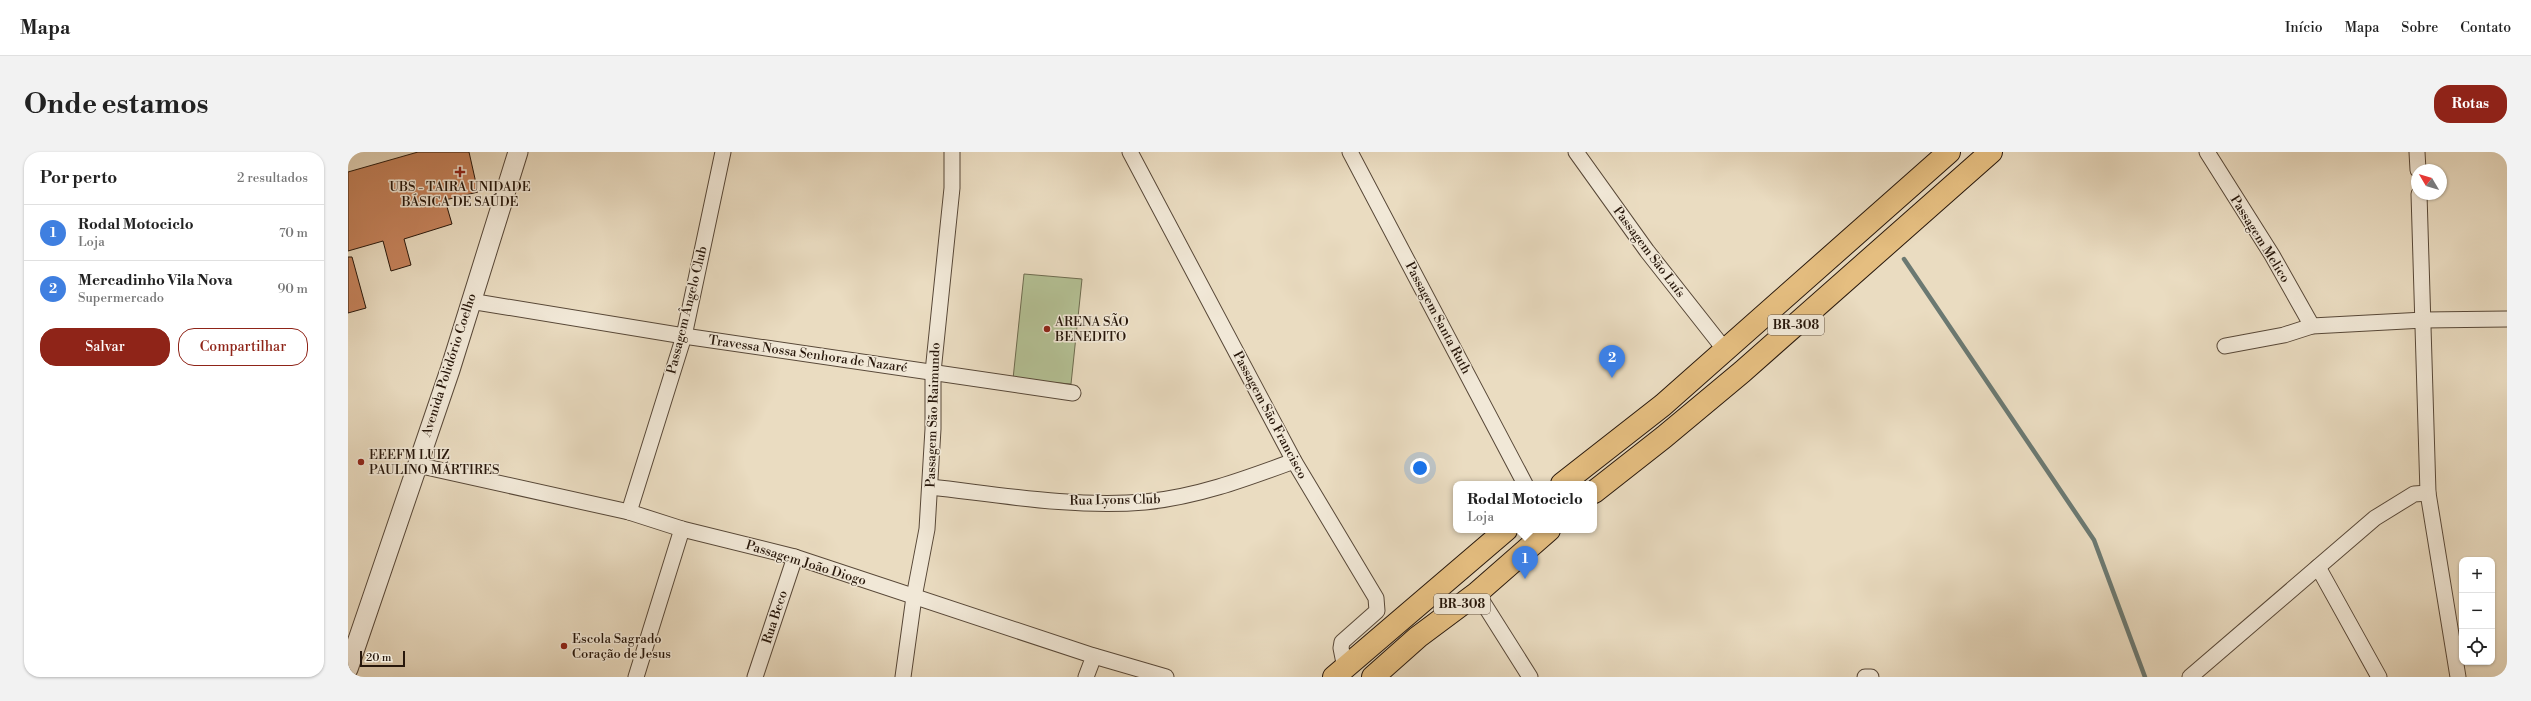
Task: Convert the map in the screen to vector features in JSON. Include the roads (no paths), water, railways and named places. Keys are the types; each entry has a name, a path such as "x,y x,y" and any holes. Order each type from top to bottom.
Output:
{"main road":[{"name":"BR-308","path":"1566,481 1663,405 1949,152"},
{"name":"BR-308","path":"1597,490 1664,437 1742,372 1991,152"},
{"name":"BR-308","path":"1340,672 1502,533"},
{"name":"BR-308","path":"1373,677 1418,637 1477,593 1546,533"}],"street":[{"name":"Avenida Polidório Coelho","path":"348,669 417,465 518,152"},
{"name":"Passagem Ângelo Club","path":"629,512 684,336 724,152"},
{"name":"Passagem São Raimundo","path":"903,677 914,597 927,529 931,487 933,372 952,188 952,152"},
{"name":"Passagem São Francisco","path":"1130,152 1294,461 1378,605 1374,615 1342,642 1340,672"},
{"name":"Passagem Santa Ruth","path":"1350,152 1523,481"},
{"name":"Passagem São Luís","path":"1576,152 1647,250 1725,350"},
{"name":"Passagem Melico","path":"2207,152 2272,255 2312,326"},
{"path":"2417,152 2418,164"},
{"path":"2419,200 2428,493 2451,646 2458,677"},
{"name":"Travessa Nossa Senhora de Nazaré","path":"470,301 684,336 1073,393"},
{"path":"2225,346 2284,335 2312,326 2424,320 2507,319"},
{"name":"Rua Lyons Club","path":"931,487 1082,503 1145,502 1214,489 1294,461"},
{"name":"Passagem João Diogo","path":"417,465 629,512 682,529 795,557 1094,656 1166,677"},
{"path":"2190,677 2375,518 2414,494 2428,493"},
{"path":"636,677 682,529"},
{"name":"Rua Beco","path":"755,677 795,557"},
{"path":"2318,567 2379,677"},
{"path":"1477,593 1530,677"},
{"path":"1086,677 1094,656"},
{"path":"1865,677 1871,677"}],"waterway":[{"path":"1904,259 2094,540 2145,677"}],"place":[{"name":"UBS - TAIRA UNIDADE BÁSICA DE SAÚDE","path":"460,172"},
{"name":"ARENA SÃO BENEDITO","path":"1047,329"},
{"name":"Mercadinho Vila Nova","path":"1612,378"},
{"name":"EEEFM LUIZ PAULINO MÁRTIRES","path":"361,462"},
{"name":"Rodal Motociclo","path":"1525,579"},
{"name":"Escola Sagrado Coração de Jesus","path":"564,646"}]}
